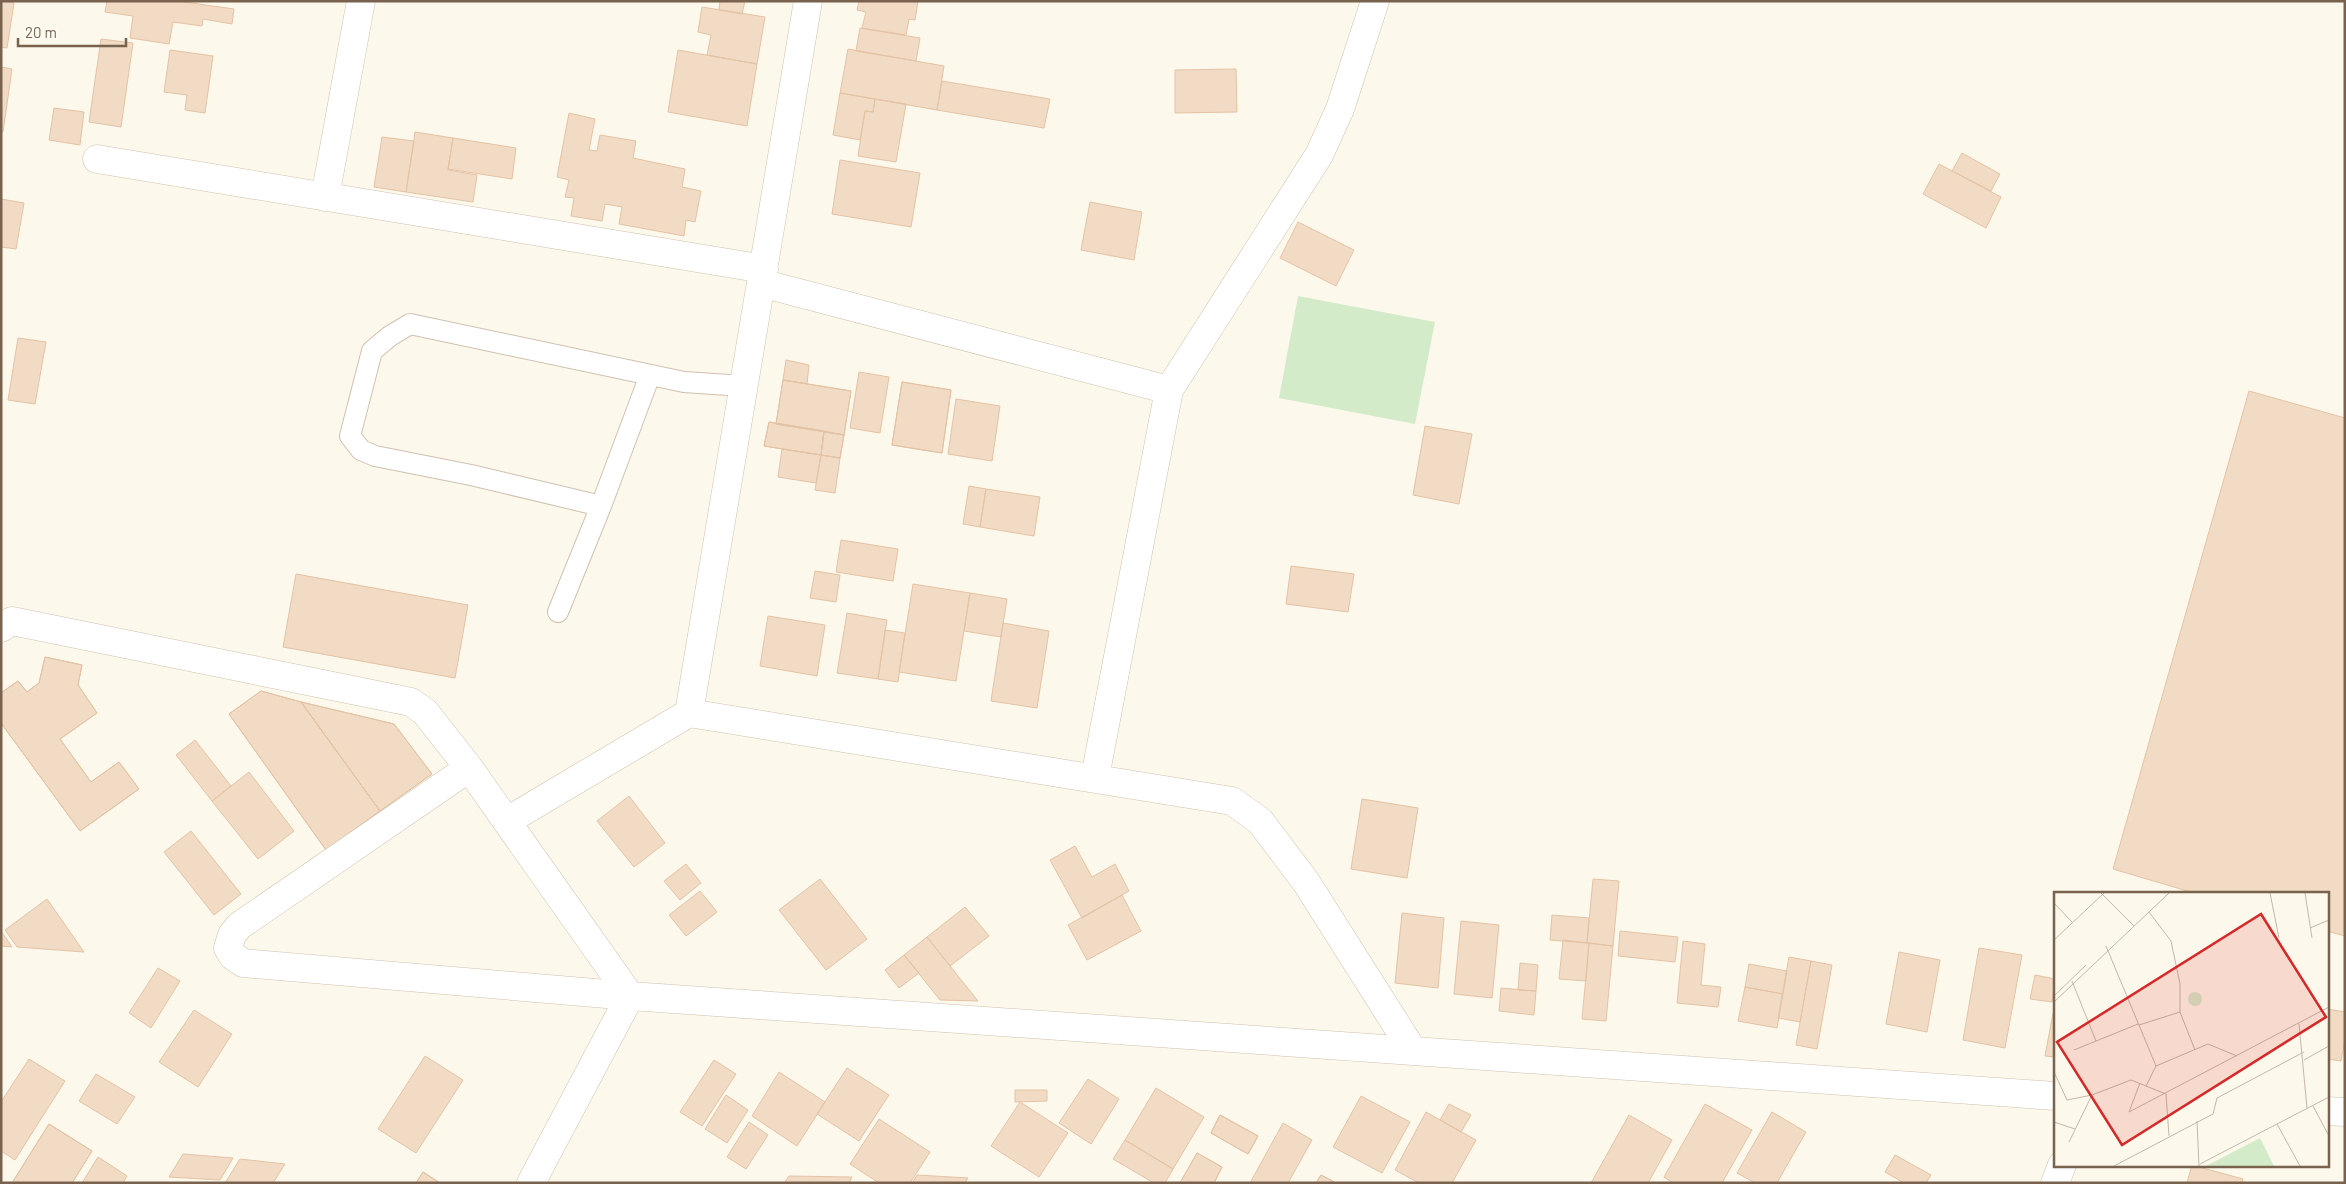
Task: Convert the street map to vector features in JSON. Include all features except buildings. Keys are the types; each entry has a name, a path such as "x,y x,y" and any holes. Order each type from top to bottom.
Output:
{"street":[{"path":"325,197 361,1"},
{"path":"689,713 808,1"},
{"path":"1095,777 1169,390 1320,155 1340,109 1375,1"},
{"path":"97,159 325,197 762,276 1169,390"},
{"path":"5,621 411,702 425,712 469,768 630,996"},
{"path":"507,821 689,713 1095,777 1232,801 1260,822 1306,882 1413,1051"},
{"path":"469,768 239,926 232,935 228,948 233,956 243,962 630,996 2054,1096"},
{"path":"531,1183 630,996"},
{"path":"2328,1112 2345,1112"},
{"path":"2055,1183 2062,1166"}],"lane":[{"path":"601,506 471,475 375,456 361,450 350,436 372,351 390,336 410,324 684,382 744,386"},
{"path":"558,612 601,506 650,375"}],"green space":[{"path":"1298,296 1435,322 1415,424 1279,398"}]}
